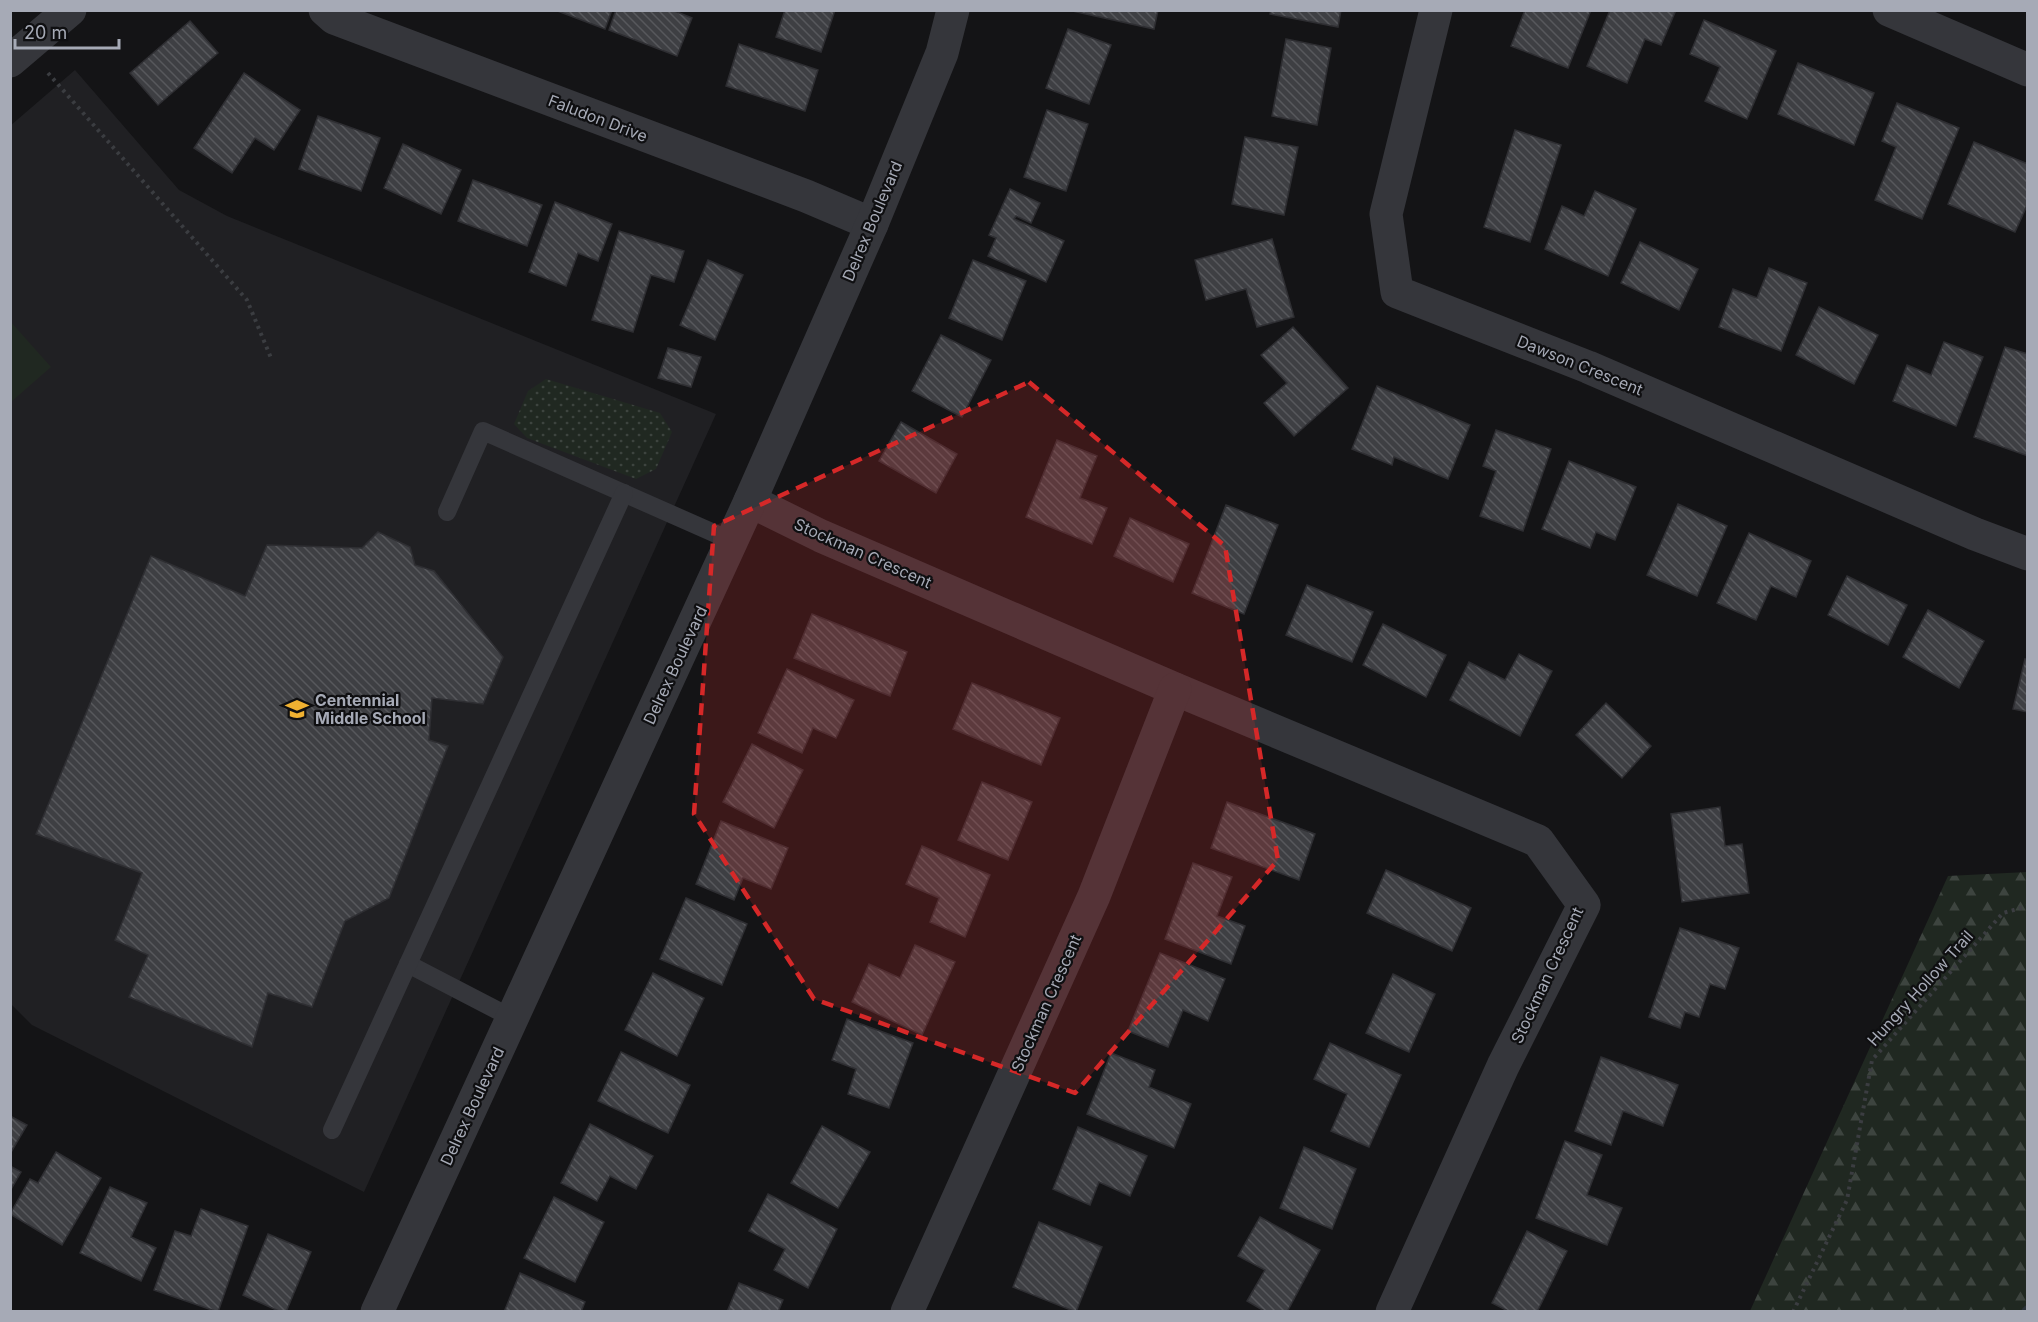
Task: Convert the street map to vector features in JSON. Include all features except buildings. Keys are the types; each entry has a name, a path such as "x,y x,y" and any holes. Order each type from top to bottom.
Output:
{"street":[{"path":"18,54 69,10"},
{"name":"Faludon Drive","path":"325,10 334,18 795,192 872,224"},
{"name":"Delrex Boulevard","path":"377,1311 750,501 872,224 942,53 954,10"},
{"name":"Dawson Crescent","path":"1436,10 1386,214 1397,292 1588,367 1964,529 2028,554"},
{"path":"1889,10 2028,70"},
{"name":"Stockman Crescent","path":"750,501 821,536 1175,689 1538,841 1584,905 1503,1066 1392,1311"},
{"name":"Stockman Crescent","path":"907,1311 1094,896 1175,689"}],"lane":[{"path":"447,512 483,430 732,541"},
{"path":"332,1130 624,494"},
{"path":"408,964 512,1018"}],"path":[{"path":"18,54 247,300 271,358"},
{"name":"Hungry Hollow Trail","path":"1792,1311 1847,1200 1872,1060 2003,913 2028,906"}],"highlighted area":[{"path":"1029,382 1225,546 1278,860 1075,1093 814,999 694,814 714,526"}],"shaded area":[{"name":"Centennial Middle School","path":"75,70 179,190 227,216 716,414 364,1192 32,1025 11,1004 10,126"}],"green space":[{"path":"10,321 51,367 11,402 10,402"},
{"path":"546,379 660,413 672,432 656,469 636,479 527,438 514,424 528,391"},
{"path":"2027,872 2027,1311 1750,1311 1948,876"}],"place":[{"name":"Centennial Middle School","path":"297,709"}]}
